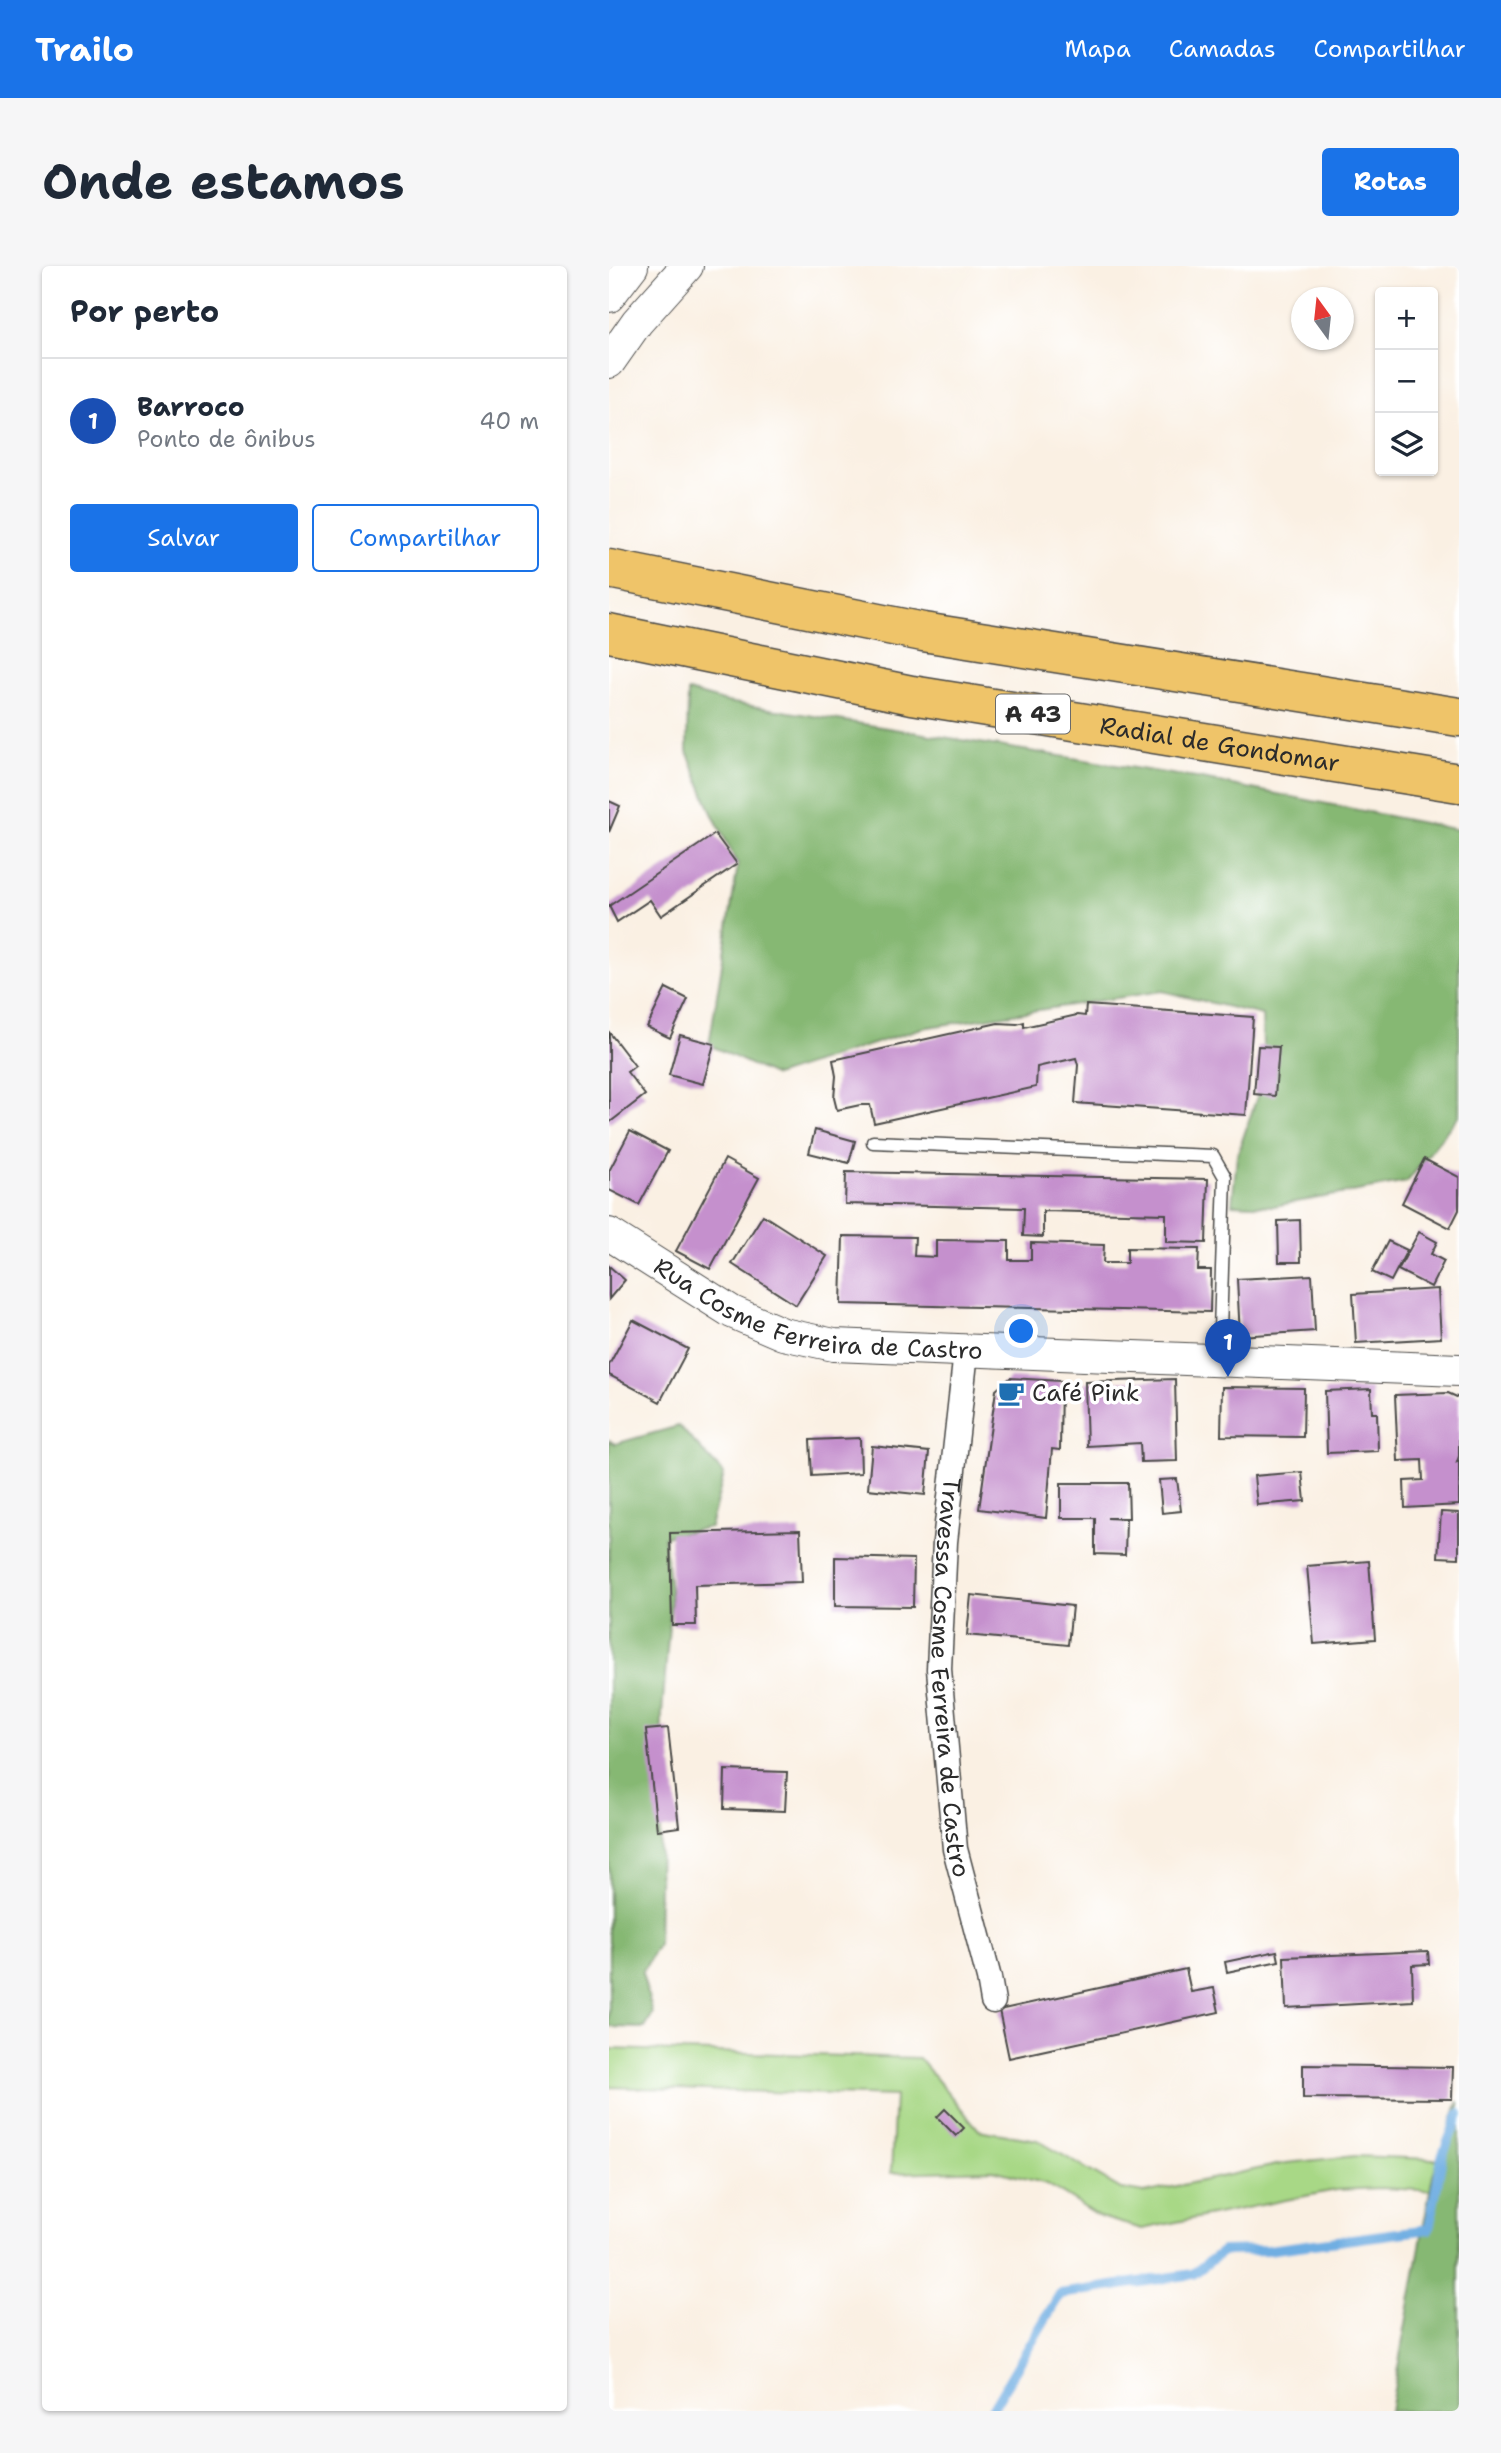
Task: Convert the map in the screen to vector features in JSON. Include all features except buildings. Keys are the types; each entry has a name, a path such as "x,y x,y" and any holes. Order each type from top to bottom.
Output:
{"highway":[{"path":"615,571 923,632 1459,717"},
{"name":"Radial de Gondomar","path":"609,633 912,695 1459,783"}],"street":[{"path":"609,296 632,266"},
{"path":"609,362 637,322 687,266"},
{"name":"Rua Cosme Ferreira de Castro","path":"609,1234 732,1312 783,1334 835,1345 1459,1370"},
{"name":"Travessa Cosme Ferreira de Castro","path":"966,1352 946,1542 939,1669 955,1849 993,2001"}],"lane":[{"path":"873,1142 1213,1156 1225,1178 1219,1362"}],"green space":[{"path":"688,691 727,702 1202,779 1459,830 1459,1115 1407,1182 1274,1206 1232,1204 1237,1156 1264,1076 1262,1015 1162,991 922,1028 775,1076 709,1045 738,865 711,811 687,751"},
{"path":"679,1426 724,1474 710,1527 664,1537 671,1600 662,1714 658,1945 642,1973 653,2014 645,2028 609,2027 609,1440 615,1444"},
{"path":"609,2049 919,2058 979,2130 1037,2140 1121,2189 1144,2193 1286,2163 1355,2156 1459,2160 1459,2192 1380,2188 1336,2190 1142,2229 1100,2217 1047,2184 993,2170 891,2173 895,2096 609,2087"},
{"path":"1459,2101 1459,2411 1390,2411 1433,2175"}],"waterway":[{"path":"991,2411 1060,2294 1193,2274 1223,2251 1268,2250 1429,2229 1442,2157 1459,2114"}],"place":[{"name":"Barroco","path":"1228,1377"},
{"name":"Café Pink","path":"1011,1393"}]}
